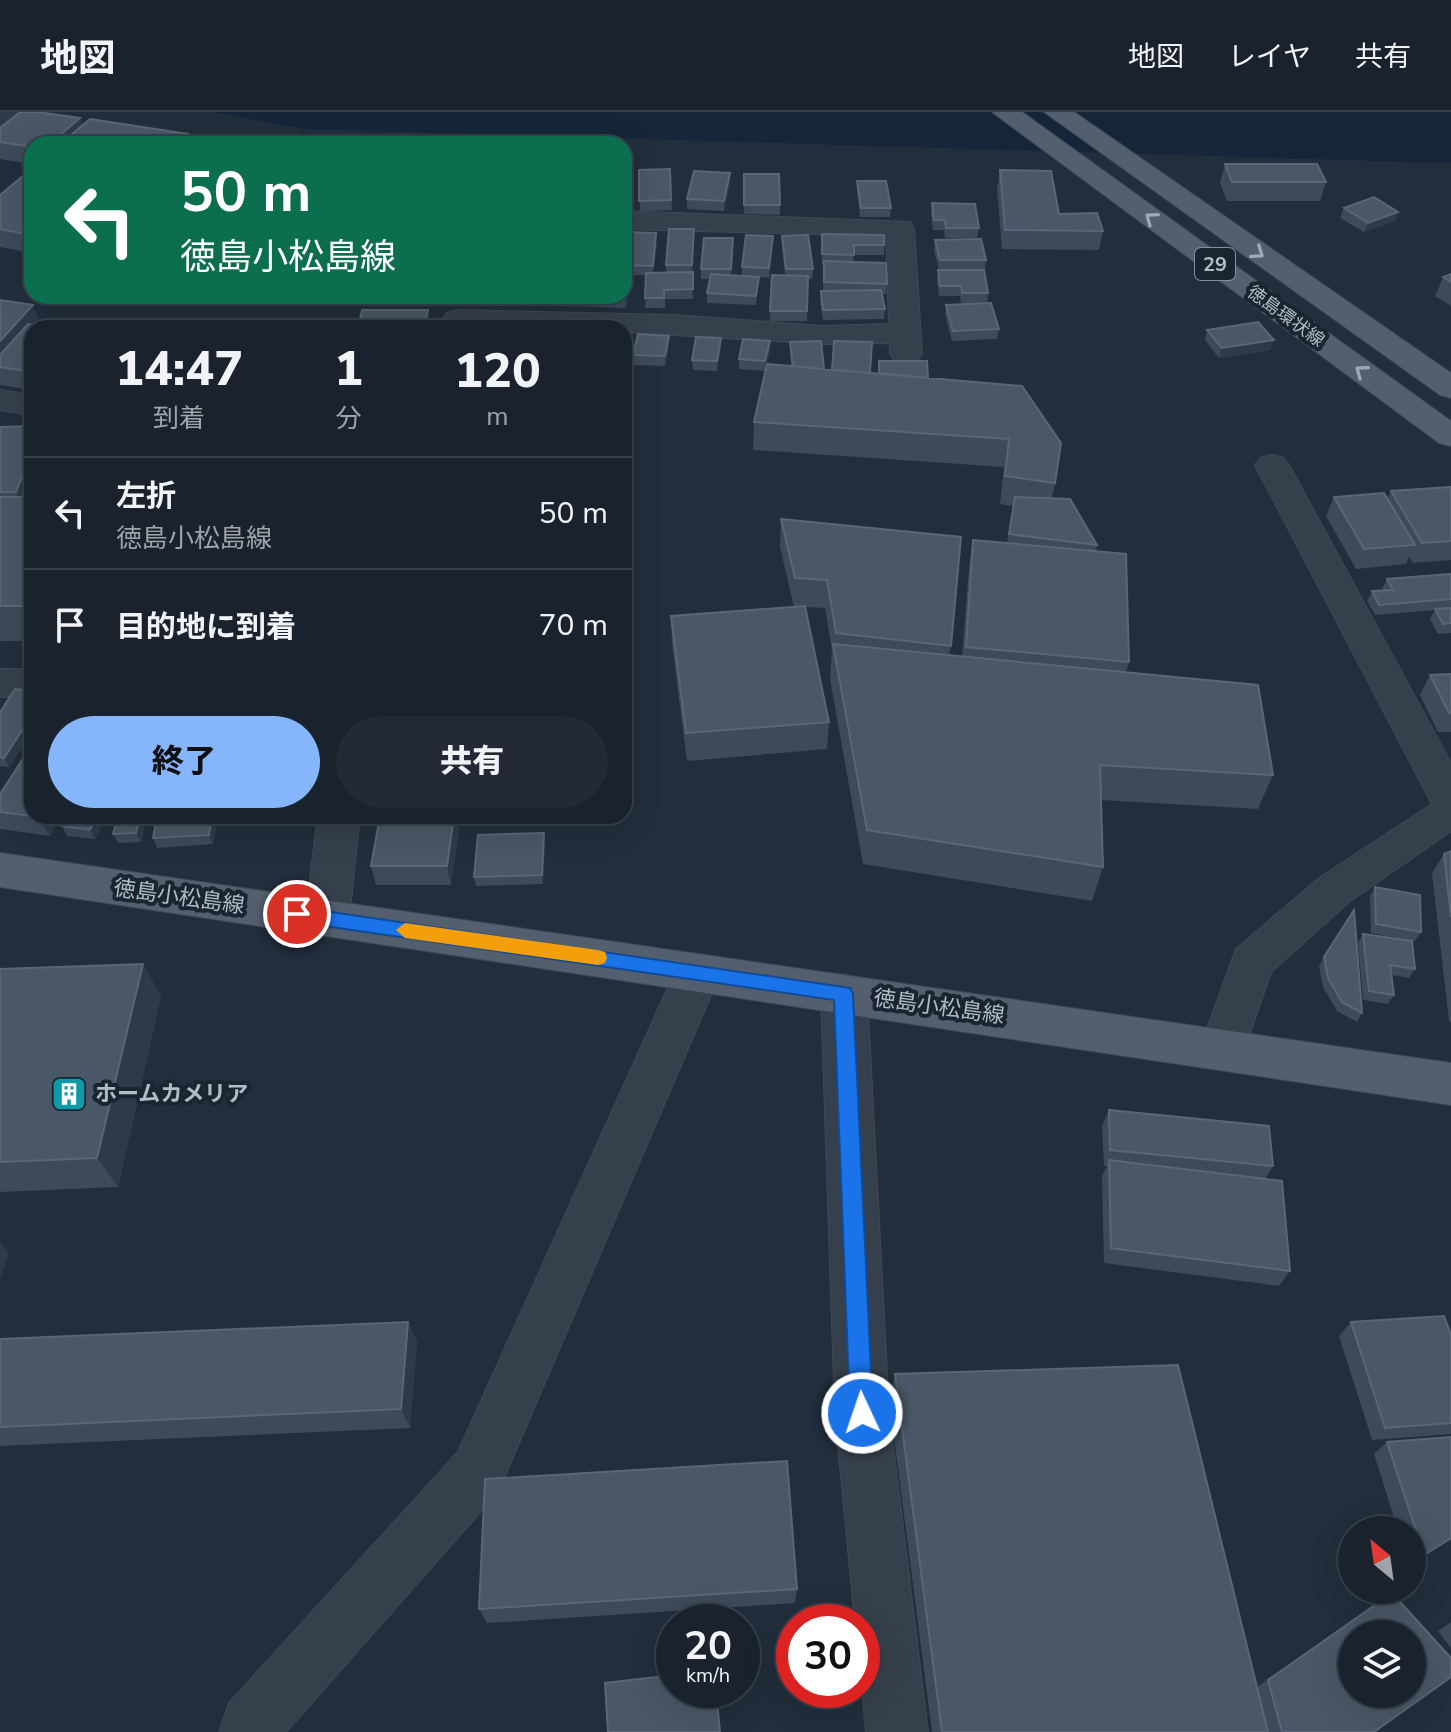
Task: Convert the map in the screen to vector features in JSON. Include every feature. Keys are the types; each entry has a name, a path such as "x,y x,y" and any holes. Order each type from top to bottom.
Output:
{"main road":[{"name":"徳島環状線","path":"1005,112 1451,436"},
{"name":"徳島環状線","path":"1057,112 1451,388"},
{"name":"徳島小松島線","path":"0,870 1451,1084"}],"street":[{"path":"632,220 900,228 906,343 632,322"},
{"path":"459,314 588,320"},
{"path":"0,400 24,404"},
{"path":"1272,465 1451,801"},
{"path":"0,683 24,683"},
{"path":"1223,1048 1252,962 1334,890 1440,817 1451,814"},
{"path":"327,919 338,824"},
{"path":"250,1732 251,1725 478,1472 698,972"},
{"path":"844,993 862,1413 897,1732"}],"water":[{"path":"212,112 1451,112 1451,163 632,139 632,136 305,129"}],"building":[{"path":"20,112 80,118 59,136 24,136 24,146 0,142 0,128"},
{"path":"90,119 188,134 186,136 70,136"},
{"path":"1225,164 1317,164 1326,182 1232,182"},
{"path":"670,169 671,200 639,201 639,170"},
{"path":"1000,170 1051,171 1059,214 1097,213 1103,231 1005,230"},
{"path":"694,171 730,173 724,201 687,199"},
{"path":"744,174 779,174 780,205 744,205"},
{"path":"24,175 24,234 0,229 0,195"},
{"path":"857,181 886,181 891,208 861,208"},
{"path":"1374,197 1398,212 1368,223 1344,208"},
{"path":"932,203 975,204 979,228 946,228 945,220 934,220"},
{"path":"669,229 694,229 692,265 666,265"},
{"path":"632,232 656,233 653,266 632,265"},
{"path":"822,234 884,235 884,245 854,245 854,255 822,254"},
{"path":"746,235 773,236 769,268 742,267"},
{"path":"808,235 813,269 786,269 782,236"},
{"path":"704,238 733,238 731,269 701,269"},
{"path":"981,239 986,260 940,260 935,240"},
{"path":"824,261 886,263 887,284 824,282"},
{"path":"938,270 984,270 988,293 962,293 961,286 940,286"},
{"path":"693,272 693,289 664,290 664,298 645,298 646,273"},
{"path":"711,274 759,277 756,296 707,293"},
{"path":"772,275 808,276 807,311 770,311"},
{"path":"881,290 885,309 823,310 821,291"},
{"path":"0,300 33,305 0,341"},
{"path":"991,303 999,329 953,331 946,305"},
{"path":"362,310 428,310 426,320 360,320"},
{"path":"1258,322 1274,340 1222,348 1207,330"},
{"path":"24,328 24,371 0,367 0,355"},
{"path":"638,334 669,336 665,356 633,355"},
{"path":"696,337 721,338 717,361 692,360"},
{"path":"743,339 770,341 765,361 739,359"},
{"path":"821,341 824,369 793,366 790,342"},
{"path":"834,341 872,342 870,373 832,370"},
{"path":"879,361 927,361 928,378 879,373"},
{"path":"767,364 1022,386 1061,443 1055,483 1005,476 1009,439 754,422"},
{"path":"24,426 24,475 16,492 0,492 0,427"},
{"path":"1451,487 1451,541 1422,543 1391,491"},
{"path":"1384,493 1415,545 1364,549 1334,497"},
{"path":"0,497 24,497 24,606 0,606"},
{"path":"1015,497 1070,499 1097,545 1009,534"},
{"path":"781,519 961,537 951,646 836,633 827,580 795,578"},
{"path":"973,540 1126,554 1129,662 966,647"},
{"path":"1451,574 1451,599 1379,605 1372,591 1393,590 1387,579"},
{"path":"805,606 829,722 686,733 671,616"},
{"path":"1451,608 1451,623 1443,624 1435,609"},
{"path":"833,644 1258,685 1273,775 1100,765 1103,867 867,830"},
{"path":"1451,674 1451,713 1449,713 1430,675"},
{"path":"15,689 24,690 24,727 4,758 0,757 0,712"},
{"path":"24,757 24,815 0,812 0,794"},
{"path":"63,824 93,824 90,830"},
{"path":"116,824 138,824 136,833 113,834"},
{"path":"156,824 211,824 209,835 153,838"},
{"path":"379,824 453,824 447,866 371,866"},
{"path":"544,833 542,875 474,877 478,835"},
{"path":"1451,851 1451,917 1444,854"},
{"path":"1375,887 1420,895 1421,932 1376,924"},
{"path":"1354,910 1362,1013 1342,1002 1328,978 1324,957"},
{"path":"1363,934 1412,941 1415,969 1390,965 1394,995 1369,991"},
{"name":"ホームカメリア","path":"143,964 97,1158 0,1162 0,969"},
{"path":"1109,1110 1269,1126 1273,1166 1110,1150"},
{"path":"1109,1160 1282,1181 1290,1271 1111,1248"},
{"path":"1444,1316 1451,1335 1451,1423 1385,1428 1351,1322"},
{"path":"408,1322 401,1409 0,1427 0,1339"},
{"path":"1178,1365 1268,1732 942,1732 895,1374"},
{"path":"1451,1437 1451,1538 1426,1554 1426,1516 1411,1516 1387,1442"},
{"path":"787,1461 797,1589 479,1609 485,1479"},
{"path":"1376,1604 1402,1604 1417,1620 1354,1620"},
{"path":"1426,1630 1451,1658 1451,1677 1426,1695"},
{"path":"1338,1631 1338,1708 1408,1708 1374,1732 1282,1732 1268,1680"},
{"path":"656,1677 656,1708 718,1708 720,1732 608,1732 605,1683"}],"slow traffic":[{"path":"405,930 598,958"}],"place":[{"name":"ホームカメリア","path":"69,1094"}],"route":[{"path":"297,914 844,993 862,1413"}]}
